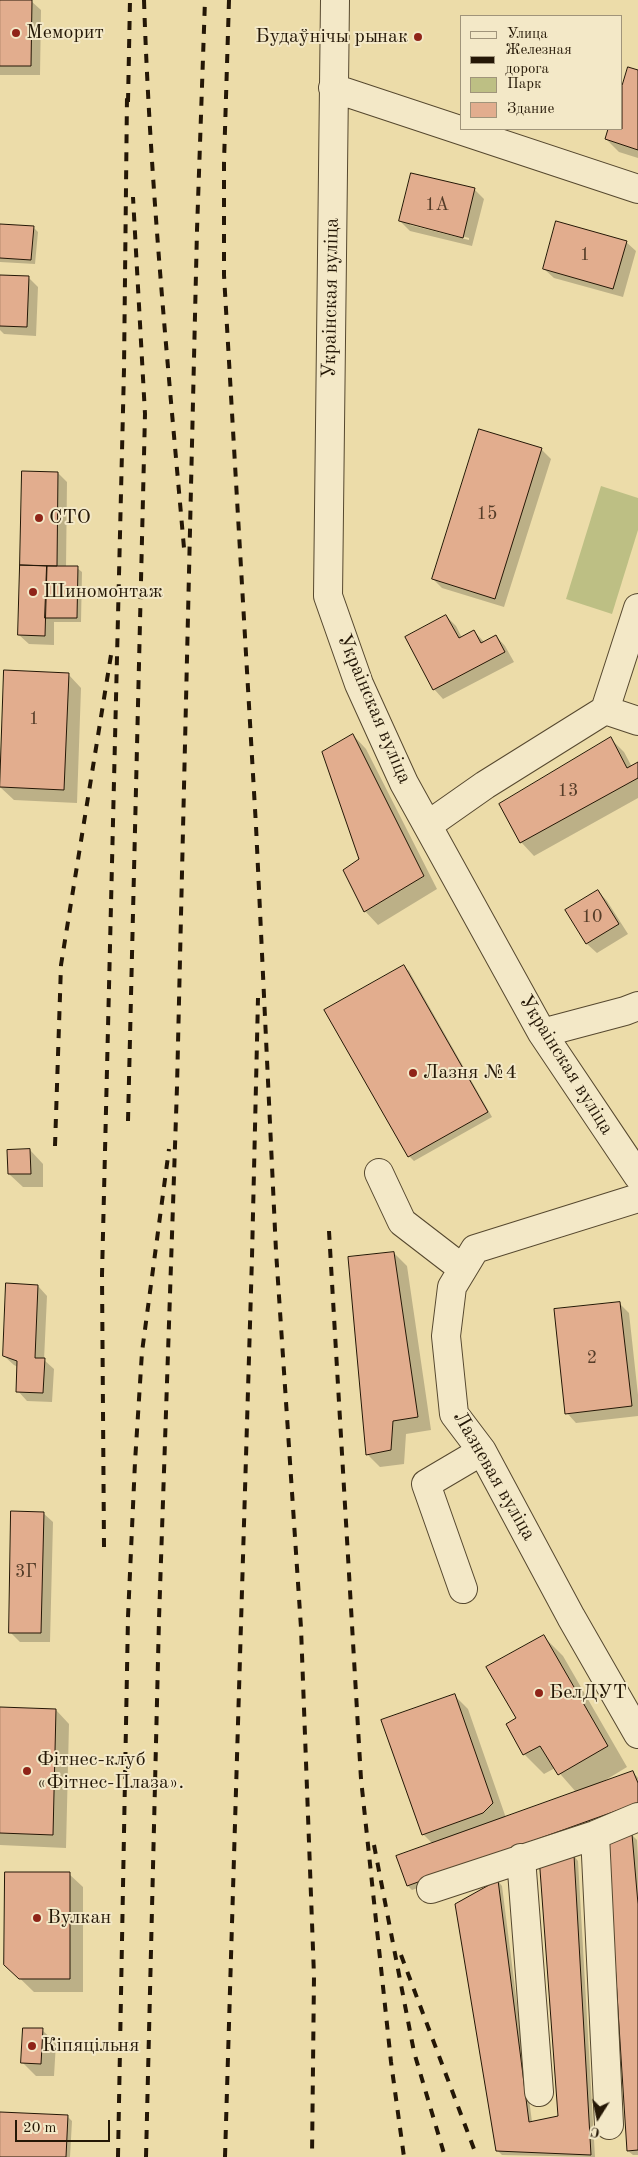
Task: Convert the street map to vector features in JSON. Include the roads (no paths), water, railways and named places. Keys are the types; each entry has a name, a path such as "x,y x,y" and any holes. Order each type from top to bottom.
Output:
{"street":[{"name":"Украінская вуліца","path":"335,0 328,596 358,684 404,783 542,1033 638,1176"},
{"path":"333,88 638,189"},
{"path":"428,826 485,785 605,710 638,608"},
{"path":"605,710 638,722"},
{"path":"542,1033 638,1006"},
{"path":"379,1173 402,1222 463,1268"},
{"name":"Лазневая вуліца","path":"638,1198 475,1249 452,1287 446,1336 454,1414 482,1451 571,1617 638,1734"},
{"path":"463,1589 426,1484 482,1451"},
{"path":"431,1889 595,1835 638,1817"},
{"path":"595,1835 609,2125"},
{"path":"521,1858 539,2092"}],"railway":[{"path":"128,102 130,0"},
{"path":"144,0 155,206 184,548"},
{"path":"146,2157 159,1619 177,1087 197,230 205,0"},
{"path":"229,0 224,162 224,275 256,826 276,1251 301,1628 314,1976 312,2157"},
{"path":"104,1547 102,1275 124,369 127,97"},
{"path":"128,1121 145,414 133,197"},
{"path":"55,1146 61,965 111,655"},
{"path":"225,2157 258,998"},
{"path":"118,2157 128,1617 135,1462 142,1352 169,1149"},
{"path":"329,1231 361,1779 391,2062 404,2157"},
{"path":"374,1845 414,2052 445,2157"},
{"path":"401,1955 477,2157"}],"place":[{"name":"Меморит","path":"16,33"},
{"name":"Будаўнічы рынак","path":"418,37"},
{"name":"СТО","path":"39,518"},
{"name":"Шиномонтаж","path":"33,592"},
{"name":"Лазня №4","path":"413,1073"},
{"name":"БелДУТ","path":"539,1693"},
{"name":"Фітнес-клуб «Фітнес-Плаза».","path":"27,1771"},
{"name":"Вулкан","path":"37,1918"},
{"name":"Кіпяцільня","path":"32,2046"}]}
